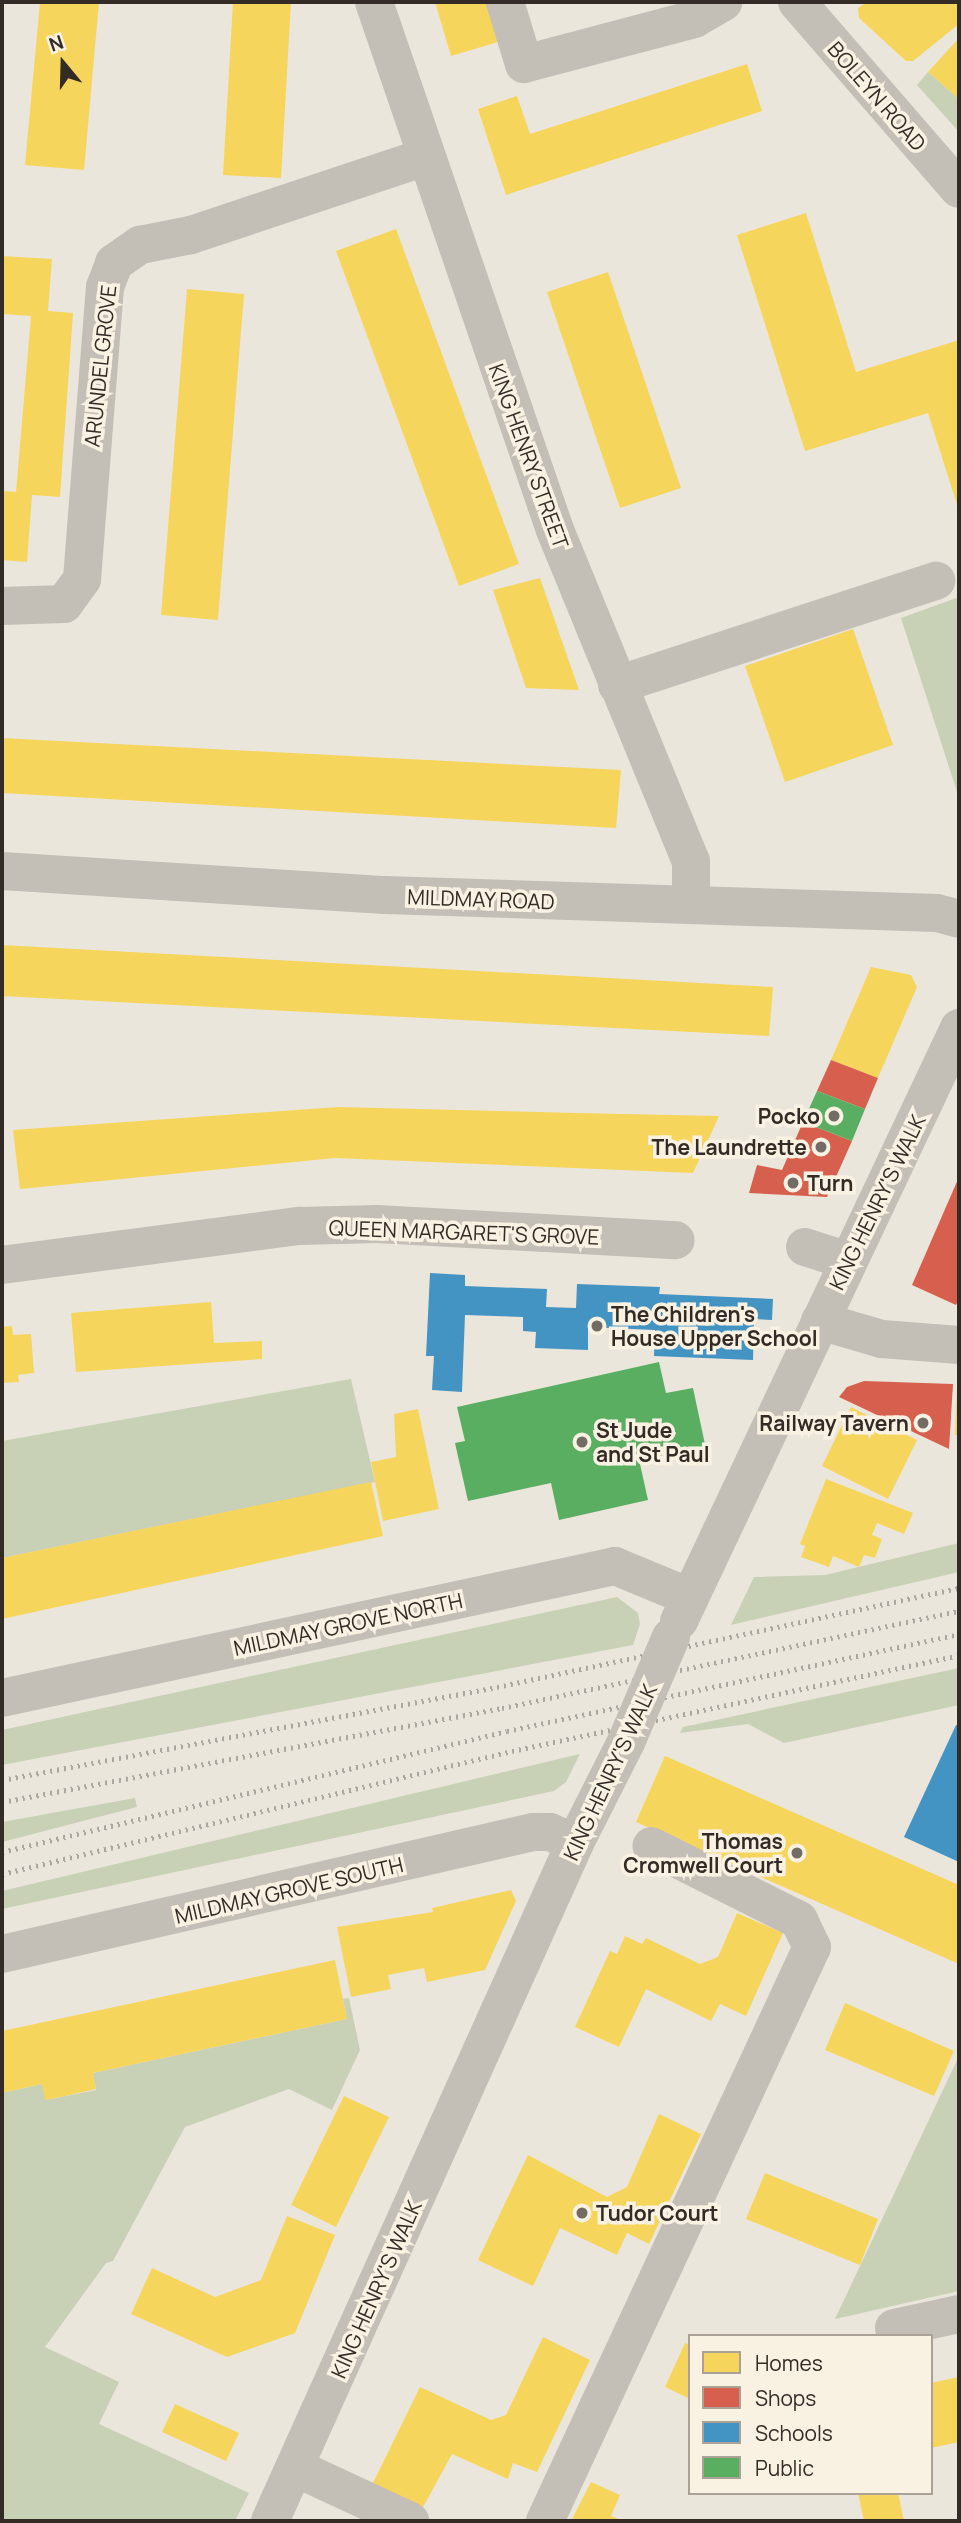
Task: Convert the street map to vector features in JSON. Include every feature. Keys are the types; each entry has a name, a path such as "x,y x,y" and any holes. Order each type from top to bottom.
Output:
{"street":[{"name":"KING HENRY STREET","path":"374,2 555,530 691,861 691,905"},
{"path":"505,2 524,64 695,19 723,2"},
{"name":"BOLEYN ROAD","path":"797,2 959,189"},
{"name":"ARUNDEL GROVE","path":"2,606 64,604 82,579 105,287 114,263 140,245 191,235 425,157"},
{"path":"617,685 936,581"},
{"name":"MILDMAY ROAD","path":"2,872 385,895 937,913 959,919"},
{"name":"KING HENRY'S WALK","path":"280,2518 296,2468 575,1843 627,1740 671,1637 959,1028"},
{"name":"QUEEN MARGARET'S GROVE","path":"2,1265 300,1226 377,1224 676,1240"},
{"path":"805,1247 849,1261"},
{"path":"820,1321 882,1339 959,1345"},
{"name":"MILDMAY GROVE NORTH","path":"2,1698 615,1566 690,1597"},
{"name":"MILDMAY GROVE SOUTH","path":"2,1954 533,1832 550,1832 575,1843"},
{"path":"545,2521 812,1947 799,1920 651,1846"},
{"path":"894,2328 959,2314"},
{"path":"296,2468 410,2521"}],"green space":[{"path":"928,72 959,99 959,132 917,85"},
{"path":"959,597 959,798 901,618"},
{"path":"351,1379 375,1482 2,1558 2,1441"},
{"path":"959,1543 959,1572 731,1625 754,1577 825,1575"},
{"path":"617,1597 638,1613 640,1624 633,1645 2,1765 2,1730"},
{"path":"959,1668 959,1705 784,1743 748,1724 680,1733 683,1727"},
{"path":"580,1754 566,1782 554,1791 2,1909 2,1891"},
{"path":"135,1798 137,1807 2,1842 2,1822"},
{"path":"349,1998 360,2050 332,2110 289,2089 185,2127 113,2261 106,2263 45,2347 119,2382 99,2424 249,2493 235,2521 2,2521 2,2093 42,2084 46,2100 96,2090 93,2073 347,2019 343,1999"},
{"path":"959,2056 959,2291 835,2319"}],"building: Homes":[{"path":"40,2 99,2 84,170 25,165"},
{"path":"233,2 291,2 281,178 223,175"},
{"path":"435,2 486,2 498,42 451,56"},
{"path":"867,2 959,2 959,24 913,61 906,61 859,18 858,8"},
{"path":"959,38 959,99 928,72"},
{"path":"747,64 762,111 506,195 478,109 517,96 530,134"},
{"path":"806,213 856,372 959,340 959,511 928,413 805,451 737,235"},
{"path":"396,229 519,564 459,586 336,251"},
{"path":"2,256 52,259 48,311 73,313 60,497 32,495 27,562 2,560 2,491 16,492 31,316 2,314"},
{"path":"608,272 681,488 620,508 547,292"},
{"path":"187,289 244,294 218,620 161,615"},
{"path":"540,578 579,690 526,688 493,590"},
{"path":"853,629 893,745 785,782 745,666"},
{"path":"2,738 621,770 616,828 2,793"},
{"path":"2,945 773,987 769,1036 2,996"},
{"path":"871,967 911,975 917,987 878,1078 831,1060"},
{"path":"339,1107 719,1116 693,1173 335,1158 20,1189 13,1130"},
{"path":"211,1302 214,1343 262,1341 262,1359 76,1372 71,1313"},
{"path":"12,1326 13,1335 31,1334 34,1373 18,1375 19,1382 2,1383 2,1327"},
{"path":"957,1389 959,1435 955,1435"},
{"path":"851,1407 917,1440 888,1499 822,1466"},
{"path":"418,1409 439,1509 383,1521 371,1462 396,1457 394,1414"},
{"path":"826,1479 913,1513 904,1534 877,1523 872,1535 882,1539 875,1558 864,1555 859,1567 833,1556 829,1567 801,1557 805,1546 800,1544"},
{"path":"371,1482 383,1536 2,1619 2,1558"},
{"name":"Thomas Cromwell Court","path":"665,1756 959,1885 959,1964 636,1822"},
{"path":"511,1890 516,1901 485,1970 427,1982 424,1968 388,1975 391,1989 351,1997 337,1927 433,1912 432,1908"},
{"path":"737,1913 783,1933 746,2016 720,2004 711,2021 646,1989 619,2047 575,2027 610,1951 617,1954 625,1936 642,1944 646,1938 700,1964 718,1957"},
{"path":"335,1960 347,2019 93,2073 96,2089 61,2097 45,2100 42,2084 2,2093 2,2031"},
{"path":"845,2003 954,2051 934,2096 825,2050"},
{"path":"344,2096 389,2117 336,2227 291,2205"},
{"name":"Tudor Court","path":"659,2114 701,2134 649,2244 627,2233 617,2255 560,2228 533,2286 478,2260 528,2155 607,2197 627,2187"},
{"path":"765,2173 878,2219 860,2265 746,2219"},
{"path":"287,2216 335,2235 295,2333 227,2357 131,2314 152,2268 215,2297 261,2280"},
{"path":"543,2337 590,2360 537,2472 513,2463 508,2479 452,2454 421,2511 372,2485 420,2387 491,2420 506,2415"},
{"path":"685,2343 688,2344 688,2398 665,2387"},
{"path":"959,2377 959,2442 933,2448 933,2383"},
{"path":"175,2404 239,2433 226,2461 162,2432"},
{"path":"591,2482 620,2495 611,2516 624,2521 571,2521"},
{"path":"858,2495 898,2495 904,2521 864,2521"}],"building: Shops":[{"path":"831,1060 878,1078 865,1109 817,1091"},
{"path":"803,1122 852,1141 827,1197 749,1193 757,1165 782,1170"},
{"path":"959,1177 959,1299 956,1305 912,1285"},
{"name":"Railway Tavern","path":"864,1381 953,1384 949,1449 839,1397 847,1387"}],"building: Schools":[{"path":"430,1273 465,1275 465,1286 547,1289 546,1307 576,1308 577,1284 660,1287 659,1294 773,1299 772,1320 754,1319 753,1360 654,1356 655,1330 588,1327 588,1350 535,1348 536,1332 523,1331 523,1317 465,1315 462,1392 432,1390 434,1356 426,1356"},
{"path":"956,1725 959,1726 959,1862 904,1837"}],"building: Public":[{"name":"Pocko","path":"817,1091 865,1109 852,1141 803,1122"},
{"name":"St Jude and St Paul","path":"659,1362 666,1393 693,1388 706,1449 640,1464 648,1500 559,1520 551,1483 468,1501 455,1443 465,1441 457,1407"}],"railway":[{"path":"2,1780 497,1687 959,1588"},
{"path":"2,1802 502,1708 959,1611"},
{"path":"2,1852 507,1731 959,1634"},
{"path":"2,1874 512,1751 959,1655"}],"place":[{"name":"Pocko","path":"834,1116"},
{"name":"The Laundrette","path":"821,1147"},
{"name":"Turn","path":"793,1183"},
{"name":"The Children's House Upper School","path":"597,1326"},
{"name":"Railway Tavern","path":"923,1423"},
{"name":"St Jude and St Paul","path":"582,1442"},
{"name":"Thomas Cromwell Court","path":"797,1853"},
{"name":"Tudor Court","path":"582,2213"}]}
